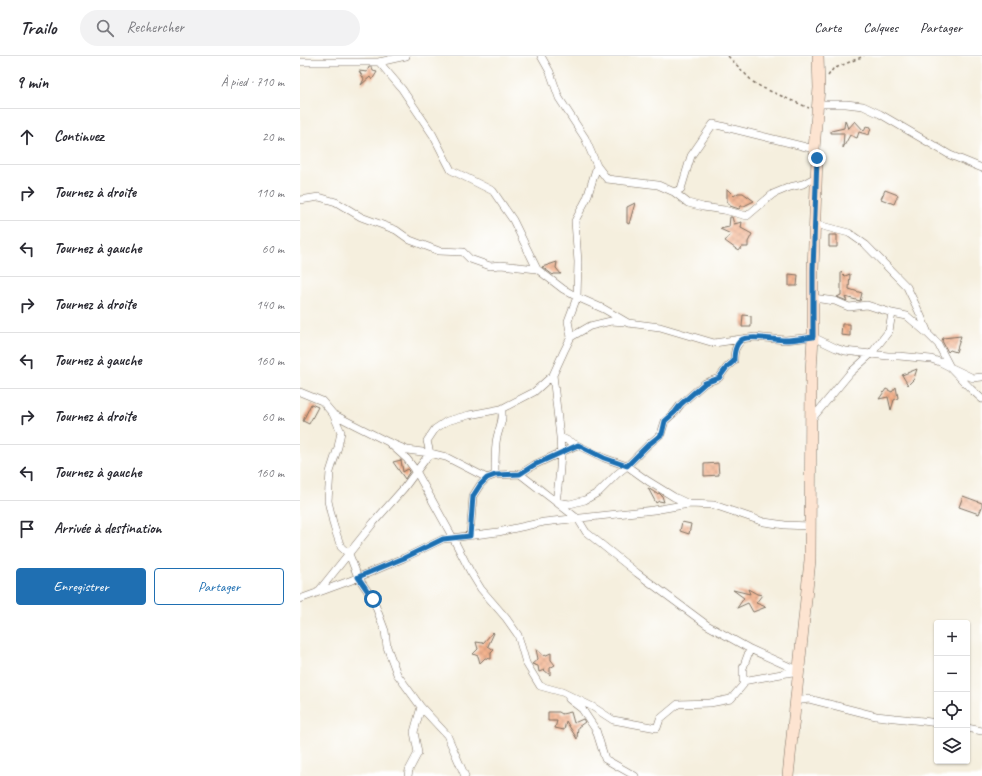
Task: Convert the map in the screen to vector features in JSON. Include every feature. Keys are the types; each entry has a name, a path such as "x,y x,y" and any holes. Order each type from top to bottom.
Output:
{"main road":[{"path":"788,776 810,560 811,372 817,158 814,149 819,88 818,56"}],"street":[{"path":"300,62 379,62 406,56"},
{"path":"541,56 550,72 559,98 585,138 596,166 607,179 658,185 674,192 688,203 747,216 773,194 790,187 803,184 816,177"},
{"path":"379,62 407,96 432,135 451,170 493,191 513,220 536,269 576,297 604,309 628,323"},
{"path":"818,108 846,104 863,106 880,114 950,156 982,168"},
{"path":"674,192 681,190 690,156 713,124 814,149"},
{"path":"571,337 568,321 576,297 578,262 575,221 587,198 596,166"},
{"path":"300,200 318,197 336,202 361,217 396,230 410,240 439,251 463,252 470,259 490,266 501,265 536,269"},
{"path":"814,225 849,233 866,245 907,286 928,334"},
{"path":"813,298 835,301 849,307 868,306 907,316 938,344 950,367 982,399"},
{"path":"811,420 850,373 871,354 889,331 892,313"},
{"path":"430,453 427,441 435,429 448,421 468,415 501,409 534,392 554,375 571,337 590,326 611,321 660,327 714,343 755,337 785,340 813,337 840,350 888,356 931,359 973,378 982,377"},
{"path":"556,502 570,504 585,500 599,492 648,445 662,434 665,421 681,404 705,383 719,378 727,367 734,361 734,351 743,339"},
{"path":"554,375 562,453 556,502"},
{"path":"300,392 322,401 333,414 341,432 330,472 328,501 334,527 342,547 349,554 358,577 373,599 385,631 387,647 397,674 421,707 447,736 465,776"},
{"path":"495,475 496,441 502,422 501,409"},
{"path":"333,414 407,450 446,457 487,478"},
{"path":"560,437 604,458 627,466 648,481 689,504"},
{"path":"388,442 407,459 416,471 470,571 518,635 526,663 540,686 562,692 613,720 657,728 660,719 678,704 710,703 731,698 743,686 743,668 750,649"},
{"path":"470,536 473,496 480,485 487,478 495,475 520,474 534,465 578,445"},
{"path":"318,592 374,522 404,488 430,453"},
{"path":"520,474 578,519 586,532 637,573 707,625 750,649 798,671"},
{"path":"300,599 404,558 443,539 498,532 544,522 654,510 689,504 714,505 764,522 810,526"},
{"path":"743,681 798,671"},
{"path":"562,692 582,709 596,730 604,759 635,776"},
{"path":"795,701 809,699 876,716 934,723"},
{"path":"408,776 409,770 418,753 414,732 421,707"},
{"path":"970,728 982,730"}],"path":[{"path":"728,56 753,82 763,88 818,108"},
{"path":"819,88 833,69 864,56"}],"building":[{"path":"369,67 372,67 373,71 377,72 372,80 370,77 361,85 364,79 359,71 367,72"},
{"path":"845,120 848,129 855,121 864,131 866,126 871,127 869,135 859,132 857,138 850,135 843,148 844,133 831,133 831,131 844,128"},
{"path":"727,189 734,196 738,193 743,193 754,201 741,206 739,209 730,206 727,201"},
{"path":"885,190 898,195 894,204 881,199"},
{"path":"635,203 629,224 627,223 627,207"},
{"path":"730,217 732,217 734,224 742,222 741,228 752,234 748,242 748,247 742,247 739,251 725,241 731,234 720,229 729,227"},
{"path":"829,235 837,235 837,247 829,247"},
{"path":"557,262 556,268 561,274 553,275 542,267"},
{"path":"841,272 845,276 850,274 849,289 862,293 860,301 845,297 847,301 837,297 841,295"},
{"path":"789,274 798,275 797,286 789,286"},
{"path":"743,315 751,316 751,327 742,327"},
{"path":"842,324 850,324 850,336 841,335"},
{"path":"961,336 956,352 950,350 948,352 942,341 943,338"},
{"path":"917,369 914,379 908,385 902,375"},
{"path":"896,387 898,398 894,400 891,410 888,397 879,399 886,389 892,392"},
{"path":"311,404 318,407 309,424 303,421"},
{"path":"401,460 403,472 408,469 410,471 405,479 393,462"},
{"path":"718,463 719,475 704,476 704,464"},
{"path":"648,488 657,494 659,493 664,502 659,501 656,503"},
{"path":"963,496 982,503 979,514 959,507"},
{"path":"682,522 691,524 689,534 680,531"},
{"path":"748,589 762,595 756,603 766,607 753,612 748,603 737,608 744,598 733,590 750,594"},
{"path":"493,632 494,633 488,646 494,650 491,653 491,659 485,658 480,663 478,656 473,654 478,649 476,642 483,643"},
{"path":"536,649 544,656 551,653 551,660 555,665 550,668 550,675 544,670 539,672 538,666 532,664 538,659"},
{"path":"548,712 559,712 562,714 571,712 574,723 583,719 585,722 578,727 577,739 566,721 564,730 555,728 557,721 548,721"}],"route":[{"path":"373,599 358,577 404,558 443,539 470,536 473,496 480,485 487,478 495,475 520,474 534,465 578,445 604,458 627,466 648,445 662,434 665,421 681,404 705,383 719,378 727,367 734,361 734,351 743,339 755,337 785,340 813,337 813,270 817,158"}]}
